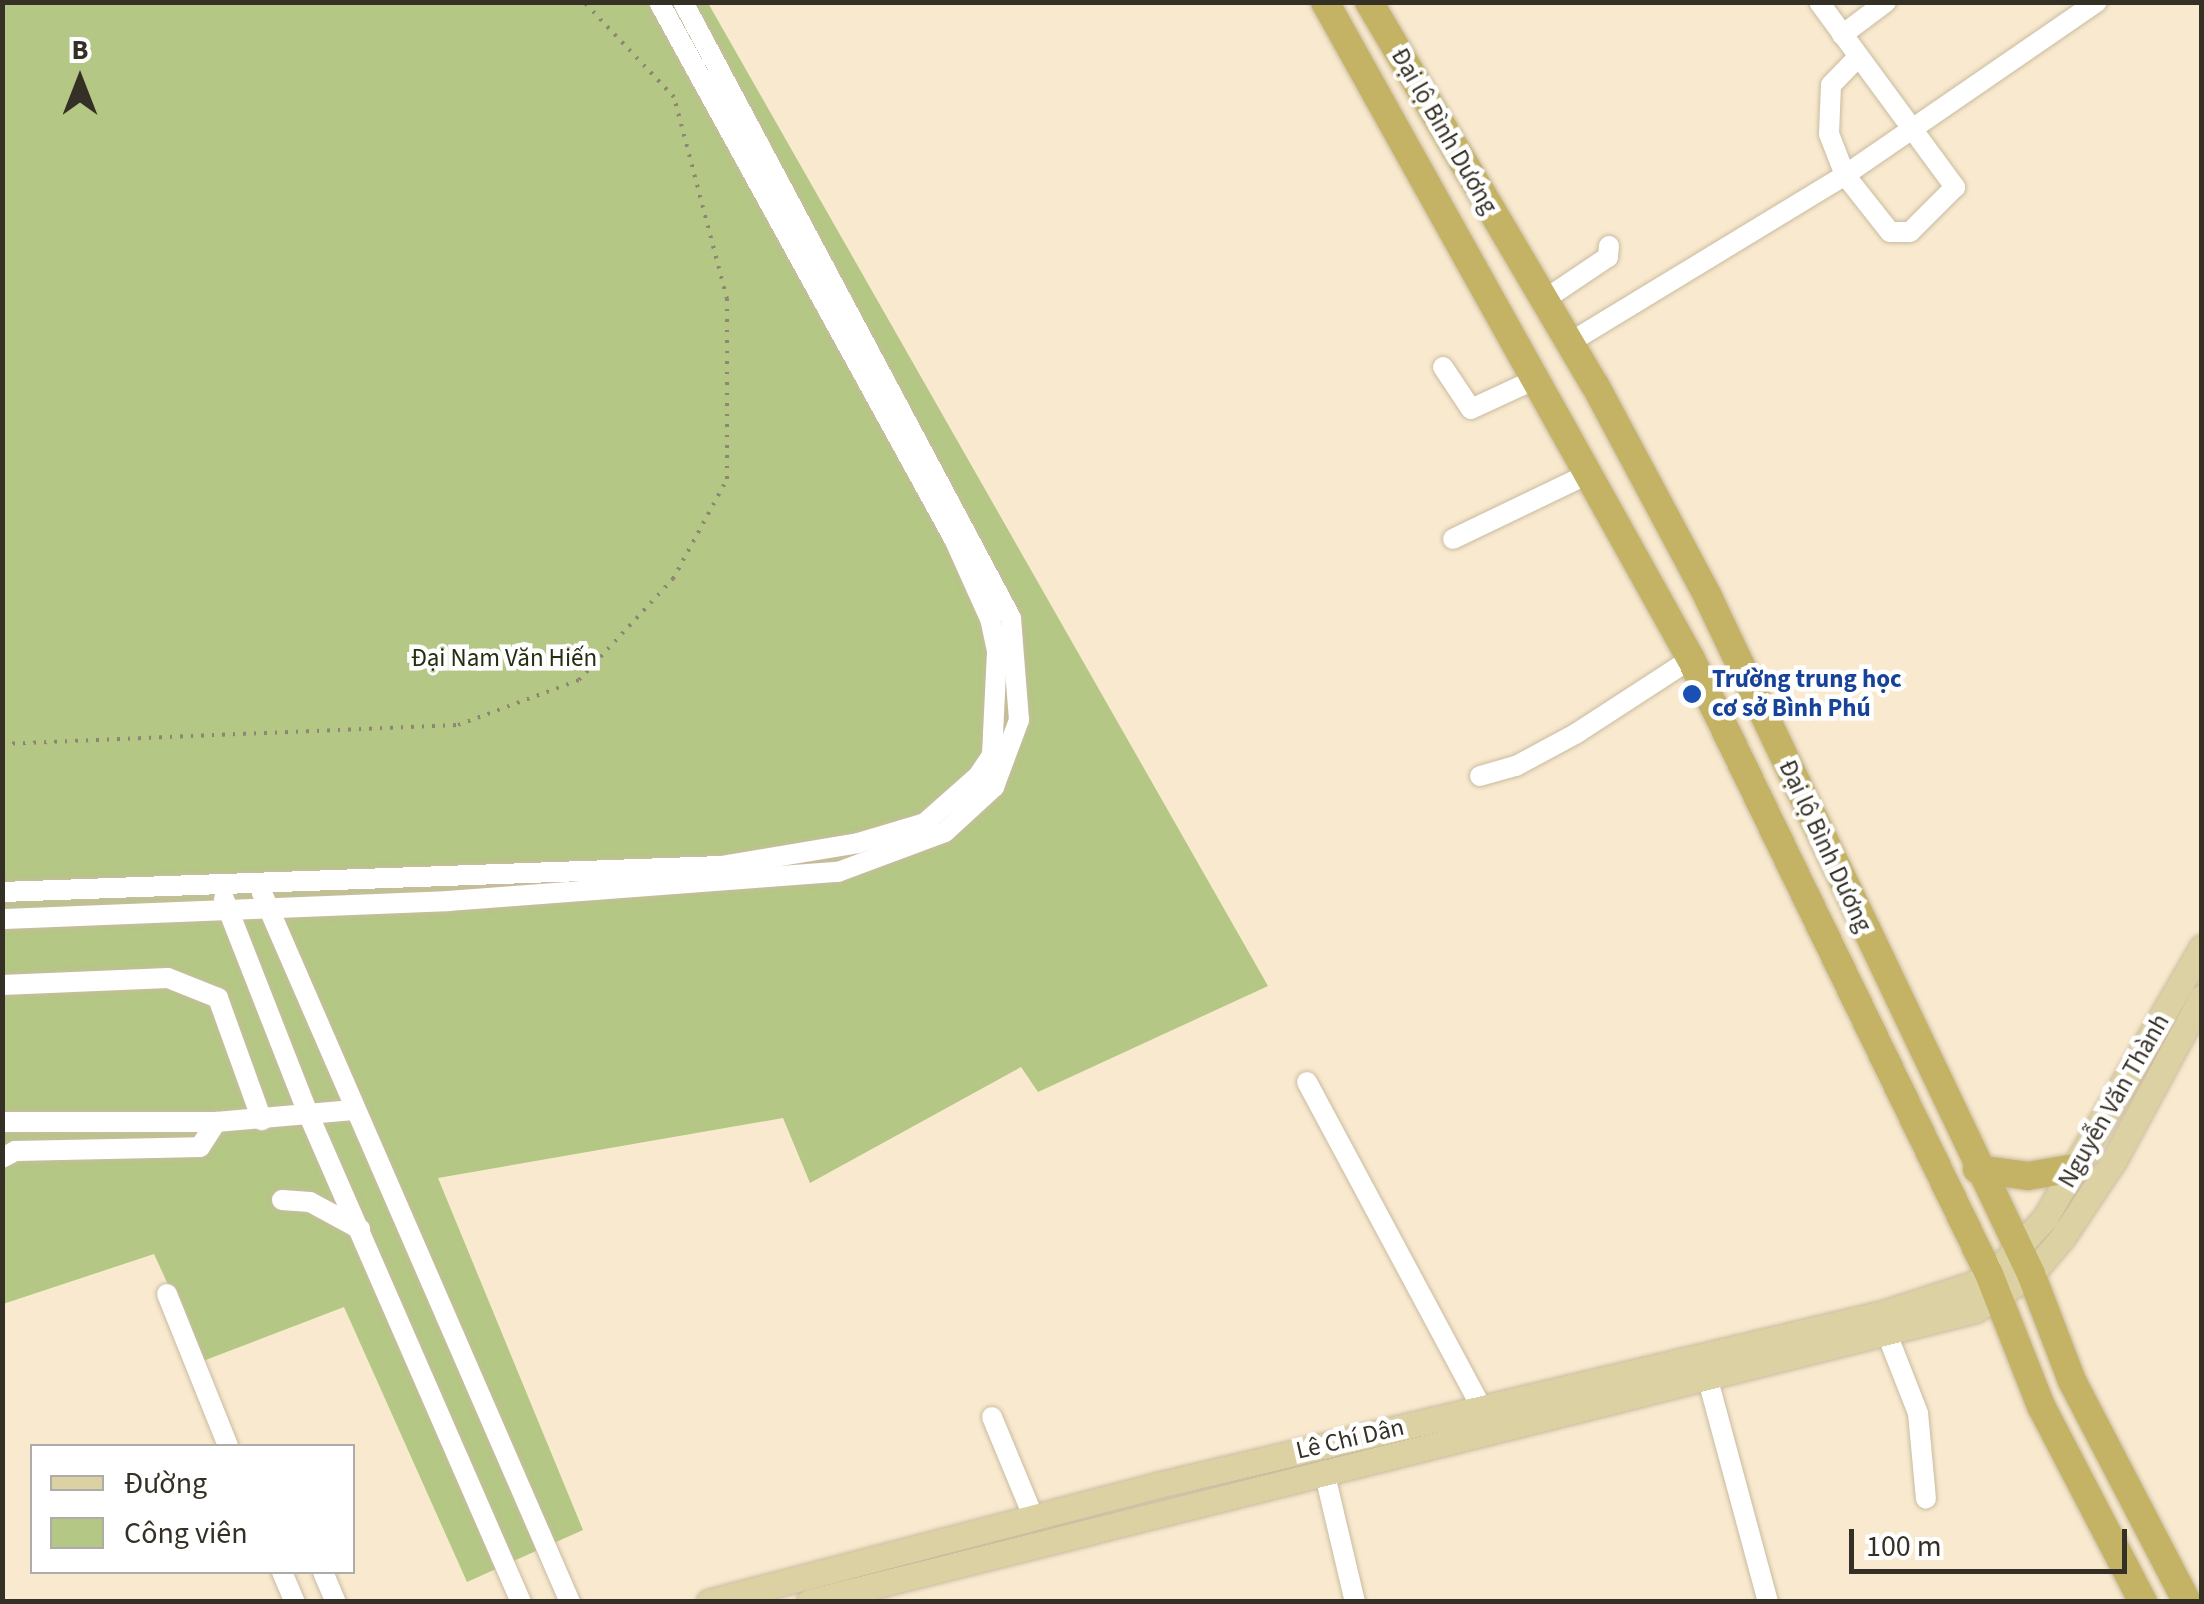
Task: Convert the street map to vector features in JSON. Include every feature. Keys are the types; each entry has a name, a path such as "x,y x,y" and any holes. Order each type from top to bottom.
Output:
{"highway":[{"name":"Đại lộ Bình Dương","path":"1325,2 1538,378 1691,659 1993,1286 2042,1406 2143,1602"},
{"name":"Đại lộ Bình Dương","path":"1369,2 1570,342 1708,597 2024,1262 2072,1381 2187,1602"},
{"path":"1732,742 1768,724"},
{"path":"1977,1169 2028,1176 2076,1168"}],"main road":[{"name":"Nguyễn Văn Thành","path":"2024,1262 2202,946"},
{"name":"Nguyễn Văn Thành","path":"2024,1262 2114,1160 2199,1008"},
{"path":"1993,1286 2024,1262"},
{"name":"Lê Chí Dân","path":"810,1602 878,1592 1324,1472 1960,1316 1993,1286"},
{"name":"Lê Chí Dân","path":"709,1602 1033,1516 1993,1286"}],"street":[{"path":"2,892 721,866 858,844 925,822 956,801 992,754 997,651 983,603 954,539 660,2"},
{"path":"2,919 266,904 448,901 838,872 946,832 994,786 1019,720 1011,618 683,2"},
{"path":"1820,2 1912,130 1948,169 1956,186 1910,232 1890,232 1846,175 1826,109 1832,85 1858,57"},
{"path":"1842,35 1886,2"},
{"path":"1570,342 1846,175 2097,2"},
{"path":"1544,300 1608,257 1609,246"},
{"path":"1443,367 1471,409 1538,378"},
{"path":"1453,540 1590,473"},
{"path":"1480,776 1516,766 1577,733 1691,659"},
{"path":"257,881 353,1110 570,1602"},
{"path":"218,882 310,1118 521,1602"},
{"path":"2,985 168,978 218,998 262,1120"},
{"path":"1307,1082 1484,1406 1493,1433"},
{"path":"2,1122 216,1122 310,1118 353,1110"},
{"path":"2,1158 15,1151 200,1147 216,1122"},
{"path":"282,1200 310,1202 360,1229"},
{"path":"167,1294 227,1444"},
{"path":"1887,1334 1920,1424 1926,1499"},
{"path":"1707,1376 1768,1602"},
{"path":"992,1417 1033,1516"},
{"path":"1324,1472 1355,1602"},
{"path":"1339,1532 1364,1602"},
{"path":"283,1574 295,1602"},
{"path":"324,1574 336,1602"}],"path":[{"path":"2,744 458,725 578,680 673,580 727,479 727,299 674,97 584,2"}],"green space":[{"name":"Đại Nam Văn Hiến","path":"2,3 708,3 1268,986 1038,1092 1021,1067 810,1183 783,1118 438,1178 583,1530 467,1582 344,1307 203,1361 154,1254 3,1304"}],"place":[{"name":"Trường trung học cơ sở Bình Phú","path":"1692,694"}]}
